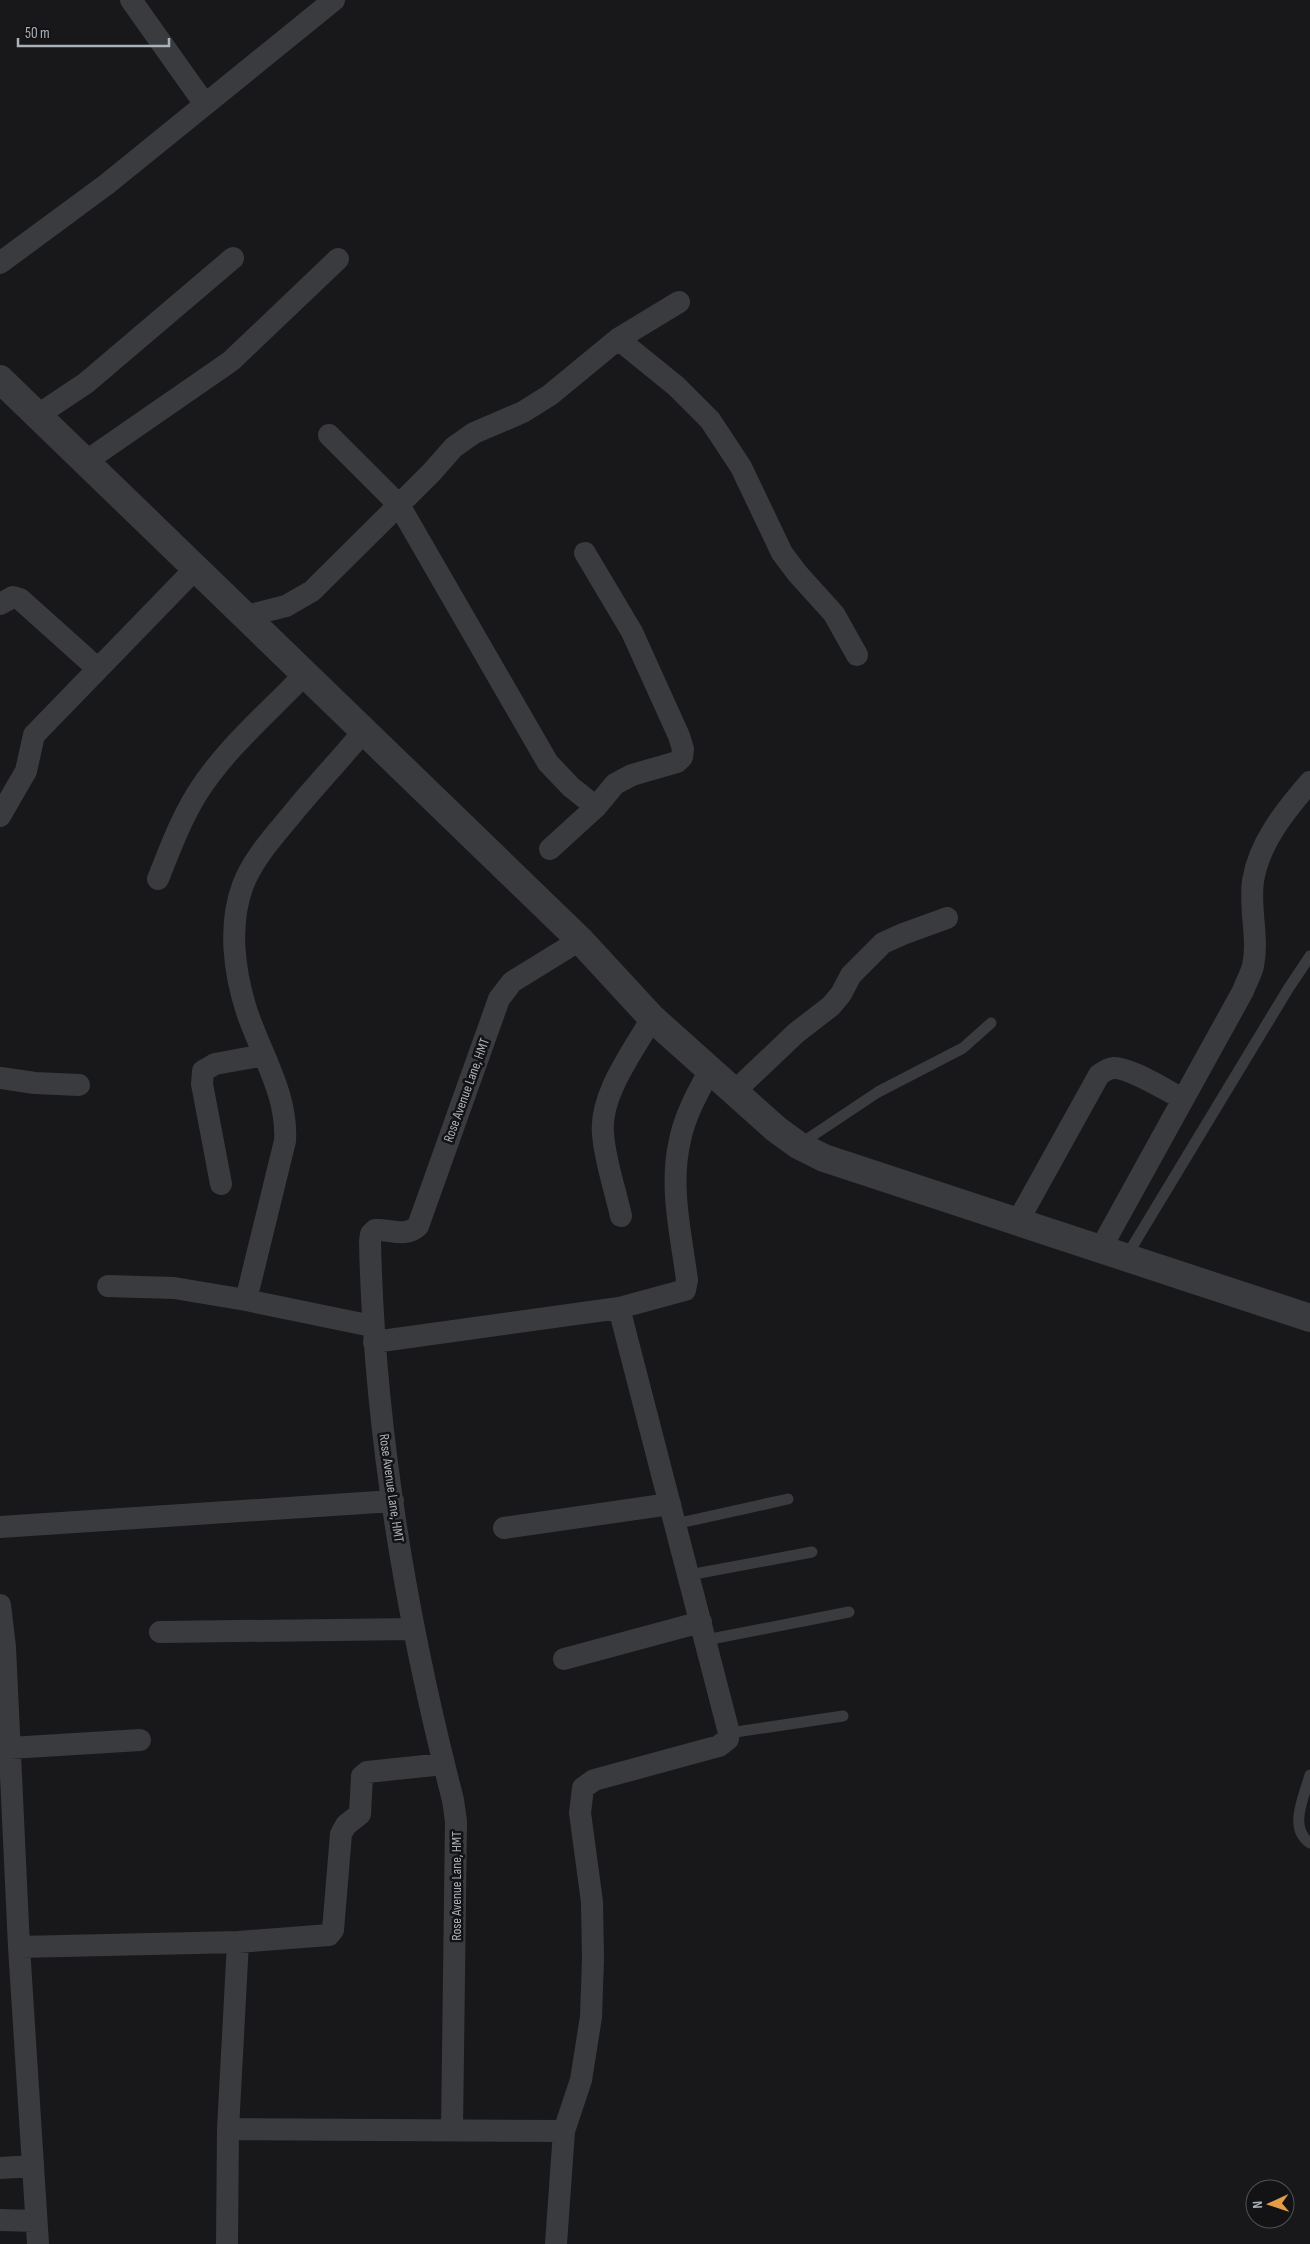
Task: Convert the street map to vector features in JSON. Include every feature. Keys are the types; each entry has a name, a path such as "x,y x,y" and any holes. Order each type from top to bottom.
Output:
{"street":[{"path":"131,0 204,104"},
{"path":"0,263 107,184 334,0"},
{"path":"38,415 86,383 233,258"},
{"path":"85,462 231,361 338,259"},
{"path":"246,616 286,606 312,590 372,529 399,505 454,447 474,433 523,412 543,399 618,339 679,302"},
{"path":"618,339 676,386 710,420 741,466 782,553 797,574 834,614 858,655"},
{"path":"0,379 580,940 652,1018 734,1092 798,1145 824,1158 1310,1318"},
{"path":"329,435 399,505 548,763 571,787 596,806"},
{"path":"550,849 596,806 615,784 632,775 677,762 682,757 683,749 632,632 585,553"},
{"path":"0,816 26,771 34,735 196,568"},
{"path":"0,604 13,597 20,599 98,669"},
{"path":"158,879 180,825 198,791 227,754 304,675"},
{"path":"246,1300 285,1141 284,1112 247,1011 237,969 234,928 243,885 264,847 364,731"},
{"path":"1101,1248 1243,991 1253,966 1255,941 1253,881 1260,855 1277,823 1310,782"},
{"path":"734,1092 796,1033 831,1006 841,994 851,975 883,944 903,934 947,918"},
{"name":"Rose Avenue Lane, HMT","path":"452,2130 457,1843 453,1800 414,1629 393,1501 373,1334 371,1234 376,1230 405,1233 413,1231 418,1226 499,999 512,982 580,940"},
{"path":"622,1216 602,1132 604,1118 611,1090 652,1018"},
{"path":"222,1184 202,1084 203,1071 215,1064 264,1055"},
{"path":"1018,1221 1099,1076 1106,1070 1115,1068 1127,1072 1183,1099"},
{"path":"108,1286 174,1288 246,1300 373,1334 618,1308 678,1293 687,1286 676,1200 676,1162 686,1118 710,1070"},
{"path":"0,1078 35,1083 78,1085"},
{"path":"556,2244 564,2131 581,2080 591,2017 592,1902 580,1813 583,1788 594,1780 719,1746 728,1739 729,1733 704,1631 618,1308"},
{"path":"0,1527 393,1501"},
{"path":"504,1528 673,1514"},
{"path":"0,1605 5,1647 19,1947 38,2244"},
{"path":"160,1632 414,1629"},
{"path":"564,1659 704,1631"},
{"path":"10,1748 140,1740"},
{"path":"19,1947 238,1942 324,1936 332,1933 341,1834 346,1825 360,1814 362,1776 367,1772 444,1764"},
{"path":"227,2244 228,2129 238,1942"},
{"path":"228,2129 564,2131"},
{"path":"0,2168 33,2166"},
{"path":"0,2220 36,2221"}],"lane":[{"path":"1126,1257 1288,989 1310,956"},
{"path":"798,1145 878,1092 963,1048 991,1023"},
{"path":"673,1514 788,1499"},
{"path":"689,1575 812,1552"},
{"path":"704,1631 849,1612"},
{"path":"729,1733 843,1716"},
{"path":"1310,1776 1299,1814 1298,1825 1302,1838 1310,1843"}]}
